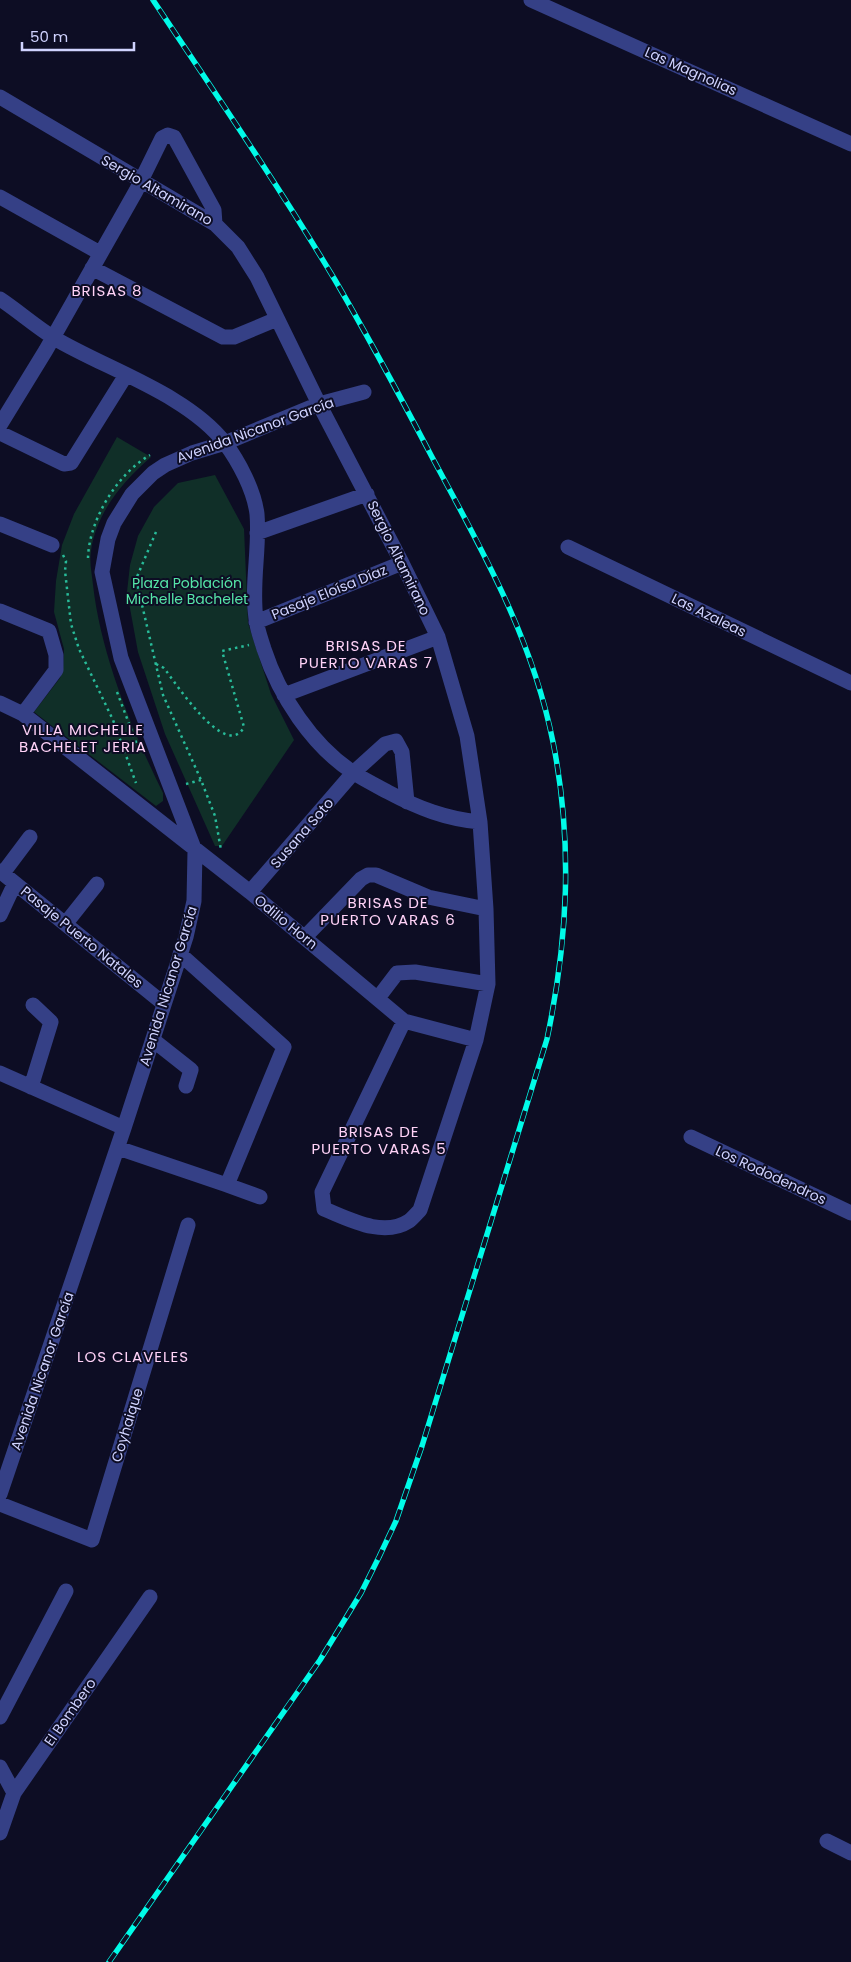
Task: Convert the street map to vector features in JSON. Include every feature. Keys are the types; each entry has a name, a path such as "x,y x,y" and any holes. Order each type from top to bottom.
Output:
{"street":[{"name":"Las Magnolias","path":"531,0 851,144"},
{"name":"Sergio Altamirano","path":"0,97 215,224 238,247 257,276 319,404 402,562 438,637 467,736 480,822 486,909 488,984 476,1040 420,1210 410,1221 396,1227 367,1226 324,1210 322,1192 404,1021"},
{"path":"2,417 53,337 141,182 162,138 168,135 174,137 214,210 215,224"},
{"path":"0,197 100,253"},
{"path":"92,268 223,337 234,337 277,319"},
{"path":"0,299 53,337 180,404 209,426 225,443 238,463 257,512 254,605 256,622 269,663 284,695 315,738 353,773 407,802 438,814 480,822"},
{"path":"0,433 64,464 71,464 126,375"},
{"name":"Avenida Nicanor García","path":"0,1494 118,1148 191,919 194,901 195,851 121,658 102,572 104,555 114,523 122,508 142,483 153,473 178,458 225,443 319,404 364,392"},
{"path":"257,533 367,494"},
{"path":"0,524 52,545"},
{"name":"Las Azaleas","path":"568,547 851,683"},
{"name":"Pasaje Eloísa Díaz","path":"256,622 402,562"},
{"path":"0,611 48,632 56,655 56,670 23,714"},
{"path":"284,695 438,637"},
{"name":"Odilio Horn","path":"0,703 23,714 195,851 250,892 404,1021"},
{"name":"Susana Soto","path":"250,892 353,773 385,744 396,742 402,752 407,802"},
{"path":"155,819 170,813 175,804 175,799"},
{"path":"1,872 30,837"},
{"name":"Pasaje Puerto Natales","path":"1,872 164,1004"},
{"path":"305,937 361,878 368,875 376,875 428,897 486,909"},
{"path":"0,915 16,884"},
{"path":"66,923 97,884"},
{"path":"180,954 284,1047 228,1184"},
{"path":"378,998 397,973 415,972 488,984"},
{"path":"31,1087 51,1022 33,1005"},
{"path":"404,1021 476,1040"},
{"path":"152,1040 191,1070 186,1086"},
{"path":"0,1074 124,1128"},
{"name":"Los Rododendros","path":"691,1137 851,1213"},
{"path":"118,1148 228,1184 260,1197"},
{"name":"Coyhaique","path":"0,1504 92,1540 188,1225"},
{"path":"0,1717 66,1592"},
{"name":"El Bombero","path":"0,1833 14,1793 150,1597"},
{"path":"0,1767 14,1793"},
{"path":"827,1841 851,1853"}],"path":[{"path":"88,560 88,545 93,527 103,507 128,472 156,452"},
{"path":"156,532 136,579 163,695 195,763 214,816 223,859 222,871"},
{"path":"52,545 62,552 64,557 71,624 79,649 113,720 134,776 140,807"},
{"path":"155,664 164,668 212,728 233,736 242,732 244,727 222,651 262,642"},
{"path":"115,689 141,754"}],"green space":[{"name":"Plaza Población Michelle Bachelet","path":"117,437 151,457 121,487 105,511 94,537 90,555 91,568 97,611 110,665 129,718 163,793 163,801 156,806 34,712 60,678 63,668 64,649 54,612 56,581 62,545 74,514"},
{"name":"Plaza Población Michelle Bachelet","path":"215,475 244,529 248,623 271,694 294,740 222,846 215,846 165,734 138,652 127,592 130,565 138,536 154,507 178,483"}],"railway":[{"path":"109,1962 320,1660 361,1593 396,1521 422,1446 547,1039 560,965 565,891 565,854 559,780 544,703 519,630 487,560 409,413 335,280 269,174 153,0"}],"district":[{"name":"BRISAS 8","path":"107,291"},
{"name":"BRISAS DE PUERTO VARAS 7","path":"366,654"},
{"name":"VILLA MICHELLE BACHELET JERIA","path":"83,738"},
{"name":"BRISAS DE PUERTO VARAS 6","path":"388,912"},
{"name":"BRISAS DE PUERTO VARAS 5","path":"379,1140"},
{"name":"LOS CLAVELES","path":"133,1357"}]}
